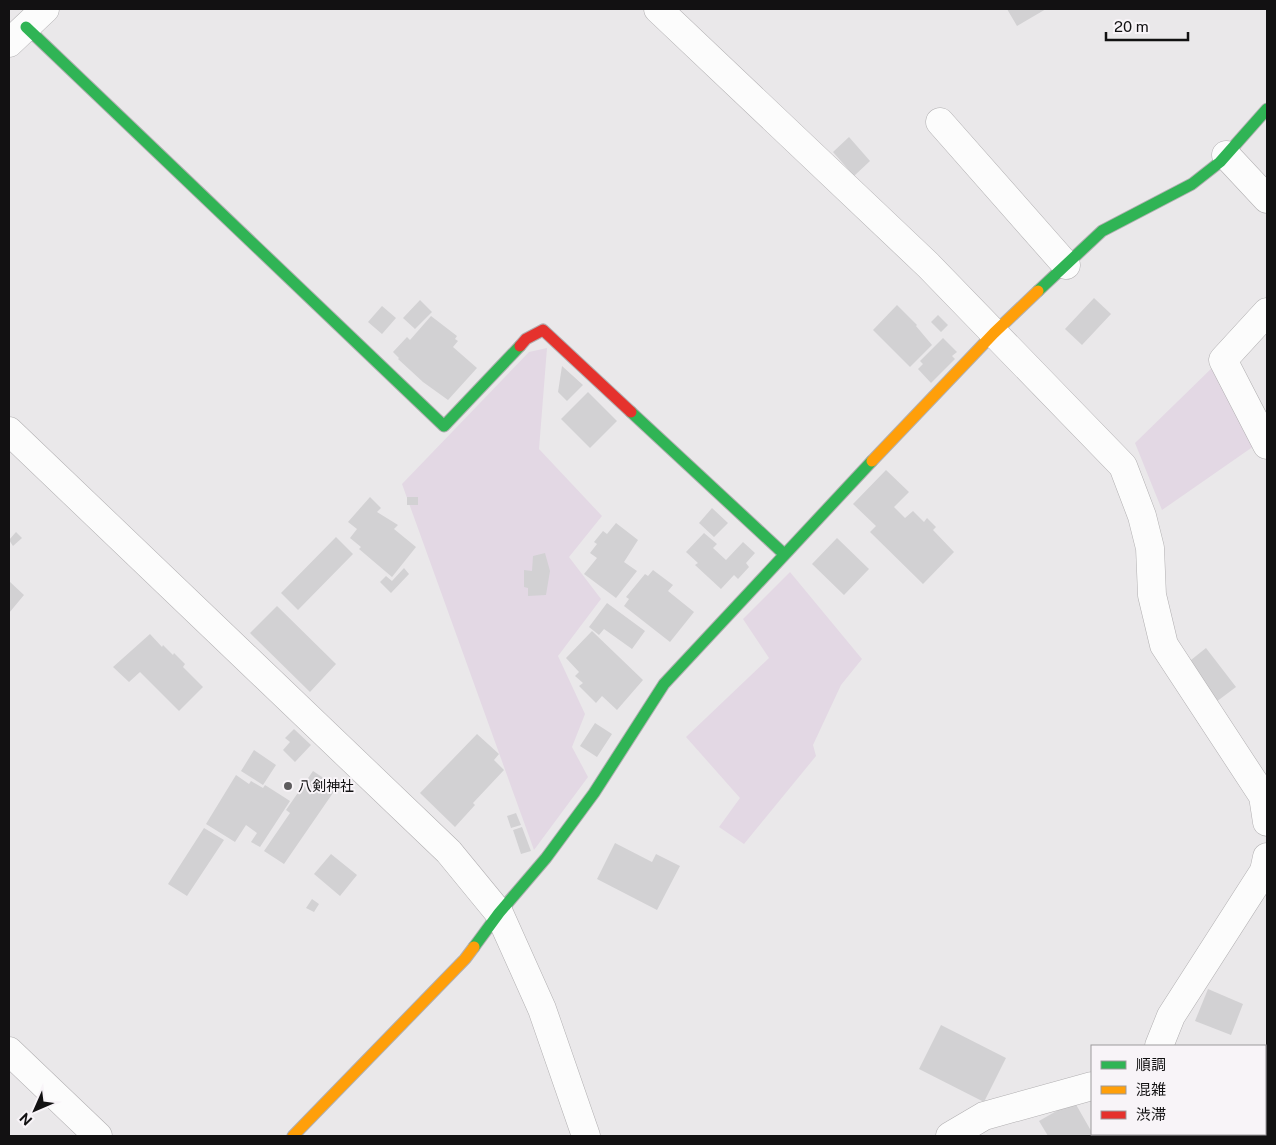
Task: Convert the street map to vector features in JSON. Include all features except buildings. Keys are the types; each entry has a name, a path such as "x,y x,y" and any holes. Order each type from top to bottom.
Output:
{"street":[{"path":"658,9 928,265 1123,466 1142,516 1150,548 1152,595 1164,645 1266,804"},
{"path":"27,26 444,426 526,339 543,330 784,554"},
{"path":"293,1136 465,959 499,913 546,858 594,793 664,684 784,554 994,333 1102,231 1192,184 1226,155 1267,109"},
{"path":"940,122 1066,265"},
{"path":"1226,155 1267,199"},
{"path":"1267,312 1223,360 1267,445"},
{"path":"9,431 449,852 499,913 542,1009 586,1136"},
{"path":"1159,1045 1170,1016 1264,871 1267,857"},
{"path":"9,1051 98,1136"},
{"path":"950,1136 984,1116 1091,1086"}],"shaded area":[{"path":"547,348 539,449 602,516 569,557 601,599 558,656 585,714 572,747 588,777 534,850 402,484 529,352"},
{"path":"1217,363 1267,437 1162,510 1135,443"},
{"path":"790,572 862,659 841,685 813,745 816,756 744,844 719,827 740,798 686,737 769,658 743,619"}],"traffic: fast":[{"path":"26,27 444,426 520,346"},
{"path":"1038,291 1102,231 1192,184 1220,162 1267,109"},
{"path":"631,412 784,554"},
{"path":"474,947 499,913 546,858 594,793 664,684 872,461"}],"traffic: slow":[{"path":"872,461 994,333 1038,291"},
{"path":"293,1136 465,959 474,947"}],"traffic: jam":[{"path":"520,346 526,339 543,330 631,412"}],"place":[{"name":"八剣神社","path":"288,786"}]}
